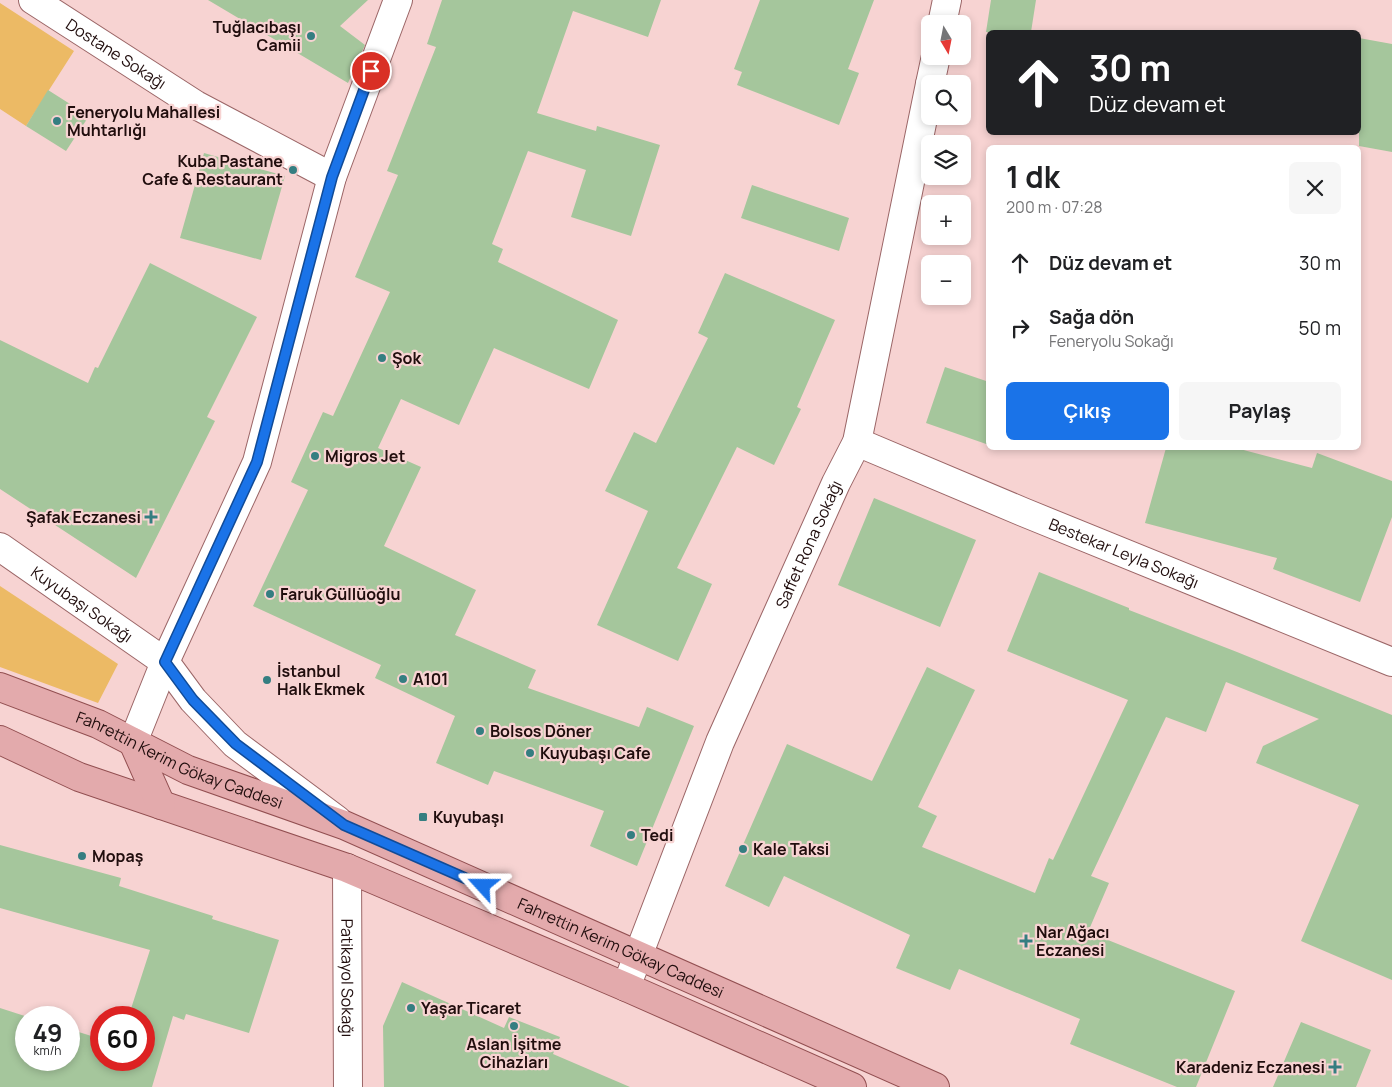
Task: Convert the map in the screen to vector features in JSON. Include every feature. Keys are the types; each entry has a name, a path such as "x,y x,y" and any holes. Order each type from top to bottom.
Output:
{"main road":[{"name":"Fahrettin Kerim Gökay Caddesi","path":"0,687 98,724 188,770 344,825 935,1087"},
{"path":"0,740 80,778 347,868 626,987 852,1087"},
{"path":"133,742 161,805"}],"street":[{"name":"Dostane Sokağı","path":"33,0 196,105 332,177"},
{"path":"133,742 165,662 257,462 332,177 398,0"},
{"path":"944,15 947,0"},
{"name":"Saffet Rona Sokağı","path":"626,987 720,742 836,483 857,442 922,125"},
{"name":"Bestekar Leyla Sokağı","path":"857,442 1023,512 1392,662"},
{"name":"Kuyubaşı Sokağı","path":"0,547 165,662 193,700 236,744 344,825"},
{"name":"Patikayol Sokağı","path":"347,868 348,1087"}],"shaded area":[{"path":"0,3 74,51 26,126 0,109"},
{"path":"0,586 118,664 98,703 0,667"}],"building":[{"name":"Tuğlacıbaşı Camii","path":"208,0 368,0 340,26 365,45 348,83"},
{"path":"442,0 661,0 648,37 573,11 537,113 596,131 597,126 660,145 631,236 571,217 586,170 528,151 492,244 503,249 498,262 618,320 589,389 494,348 459,425 401,399 378,448 421,467 384,546 476,590 455,635 536,670 528,688 639,727 647,707 694,726 637,866 590,846 604,811 494,771 488,785 436,763 455,716 375,678 381,665 253,606 308,490 291,482 323,412 333,416 390,292 355,277 398,175 387,171 436,47 427,44"},
{"path":"760,0 874,0 848,69 859,73 839,125 737,85 742,72 734,69"},
{"path":"991,0 1036,0 1031,30 986,30"},
{"path":"1361,38 1392,44 1392,152 1359,145 1359,135 1361,135"},
{"name":"Feneryolu Mahallesi Muhtarlığı","path":"48,90 89,116 66,151 26,126"},
{"path":"204,153 285,176 261,260 180,238"},
{"path":"752,185 849,218 839,251 741,218"},
{"path":"150,263 257,317 207,417 215,421 136,578 0,489 0,340 88,383 95,367 98,368"},
{"path":"725,273 835,320 797,407 801,409 774,465 737,447 677,568 712,584 678,661 597,625 648,511 605,491 634,432 656,443 708,338 698,333"},
{"path":"945,367 986,381 986,444 926,423"},
{"path":"1165,450 1244,450 1312,468 1317,453 1392,481 1392,517 1360,602 1273,569 1277,558 1145,523"},
{"path":"874,498 976,540 940,627 838,585"},
{"path":"1039,572 1392,715 1392,980 1301,941 1359,805 1256,763 1263,746 1319,719 1226,682 1206,732 1166,717 1091,876 1109,883 1088,932 1235,991 1196,1087 1177,1087 1070,1044 1080,1019 959,969 950,990 896,968 910,935 784,876 769,907 725,886 787,744 872,781 927,667 975,690 918,807 937,816 922,847 1035,893 1049,858 1053,860 1128,700 1007,651"},
{"path":"0,845 121,878 119,886 213,916 212,919 279,940 249,1033 186,1014 184,1020 173,1016 152,1087 0,1087 0,1008 15,1013 15,1071 80,1071 80,1032 90,1036 90,1071 155,1071 155,1006 132,1006 150,950 0,908"},
{"path":"402,982 504,1028 509,1017 560,1037 553,1054 630,1087 384,1087 383,1026"},
{"path":"1301,1022 1371,1050 1356,1087 1273,1087"}],"place":[{"name":"Tuğlacıbaşı Camii","path":"311,36"},
{"name":"Feneryolu Mahallesi Muhtarlığı","path":"57,121"},
{"name":"Kuba Pastane Cafe & Restaurant","path":"293,170"},
{"name":"Şok","path":"382,358"},
{"name":"Migros Jet","path":"315,456"},
{"name":"Şafak Eczanesi","path":"151,517"},
{"name":"Faruk Güllüoğlu","path":"270,594"},
{"name":"A101","path":"403,679"},
{"name":"İstanbul Halk Ekmek","path":"267,680"},
{"name":"Bolsos Döner","path":"480,731"},
{"name":"Kuyubaşı Cafe","path":"530,753"},
{"name":"Kuyubaşı","path":"423,817"},
{"name":"Tedi","path":"631,835"},
{"name":"Kale Taksi","path":"743,849"},
{"name":"Mopaş","path":"82,856"},
{"name":"Nar Ağacı Eczanesi","path":"1026,941"},
{"name":"Yaşar Ticaret","path":"411,1008"},
{"name":"Aslan İşitme Cihazları","path":"514,1026"},
{"name":"Karadeniz Eczanesi","path":"1335,1067"}],"route":[{"path":"371,71 332,177 257,462 165,662 193,700 236,744 344,825 483,886"}]}
